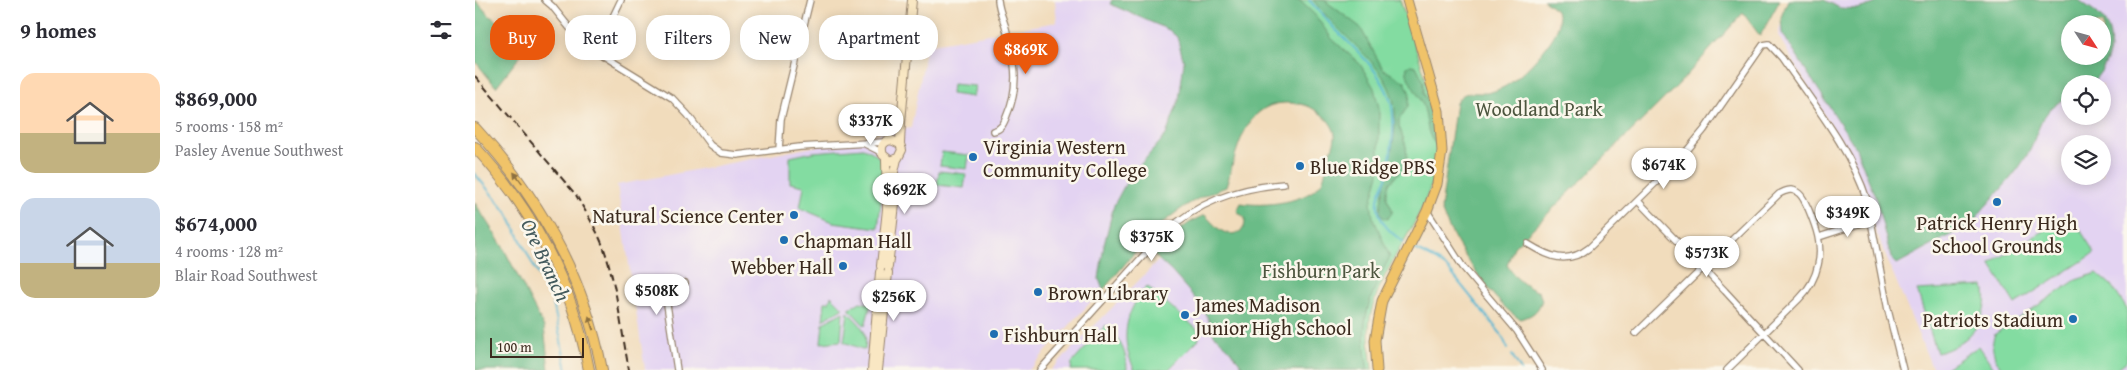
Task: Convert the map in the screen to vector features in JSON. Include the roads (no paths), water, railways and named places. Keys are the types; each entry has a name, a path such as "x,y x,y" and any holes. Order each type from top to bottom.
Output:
{"highway":[{"path":"475,128 523,186 565,256 585,304 602,370"},
{"path":"475,147 518,199 546,245 569,296 582,338 589,370"}],"main road":[{"path":"872,370 884,269 895,204 894,172 897,159 901,153 901,122 913,0"},
{"path":"1377,370 1375,340 1378,313 1387,289 1427,211 1440,168 1441,125 1437,103 1407,0"},
{"path":"878,370 887,208 884,157 881,148 901,122"},
{"path":"888,141 900,144"},
{"path":"884,157 891,160 897,159"}],"street":[{"path":"545,0 552,6 565,24"},
{"path":"614,15 621,0"},
{"path":"779,150 781,119 810,0"},
{"path":"993,131 1002,126 1011,107 1016,85 1015,66 1004,22 999,14 998,0"},
{"path":"1528,244 1545,254 1558,258 1580,254 1599,239 1667,173 1696,141 1765,44 1771,45 1782,58 1850,159 1862,183 1888,310 1903,370"},
{"path":"609,60 672,98 715,150 721,153 737,155 888,141"},
{"path":"863,144 877,150 884,157"},
{"path":"1040,370 1163,235 1184,217 1197,208 1230,194 1258,186 1284,184"},
{"path":"1636,333 1784,191 1797,192 1803,198 1819,237 1819,258 1811,284 1799,299 1727,370"},
{"path":"1638,201 1798,370"},
{"path":"1427,211 1463,267 1517,332 1542,370"},
{"path":"1819,237 1871,220"},
{"path":"677,370 666,298 672,288 685,283"}],"waterway":[{"path":"1309,0 1374,69 1390,99 1393,117 1391,149 1378,207 1379,214 1385,225 1404,242"},
{"name":"Ore Branch","path":"475,174 508,214 534,267 552,298 567,370"},
{"path":"1415,249 1436,260 1449,270 1501,334 1508,349"},
{"path":"1512,355 1521,370"}],"railway":[{"path":"475,76 576,195 594,226 603,246 612,276 629,370"}],"place":[{"name":"Virginia Western Community College","path":"973,157"},
{"name":"Blue Ridge PBS","path":"1300,166"},
{"name":"Patrick Henry High School Grounds","path":"1997,202"},
{"name":"Natural Science Center","path":"794,215"},
{"name":"Chapman Hall","path":"784,240"},
{"name":"Webber Hall","path":"843,266"},
{"name":"Brown Library","path":"1038,292"},
{"name":"James Madison Junior High School","path":"1185,315"},
{"name":"Patriots Stadium","path":"2073,319"},
{"name":"Fishburn Hall","path":"994,334"}],"park label":[{"name":"Woodland Park","path":"1539,108"},
{"name":"Fishburn Park","path":"1321,270"}]}
